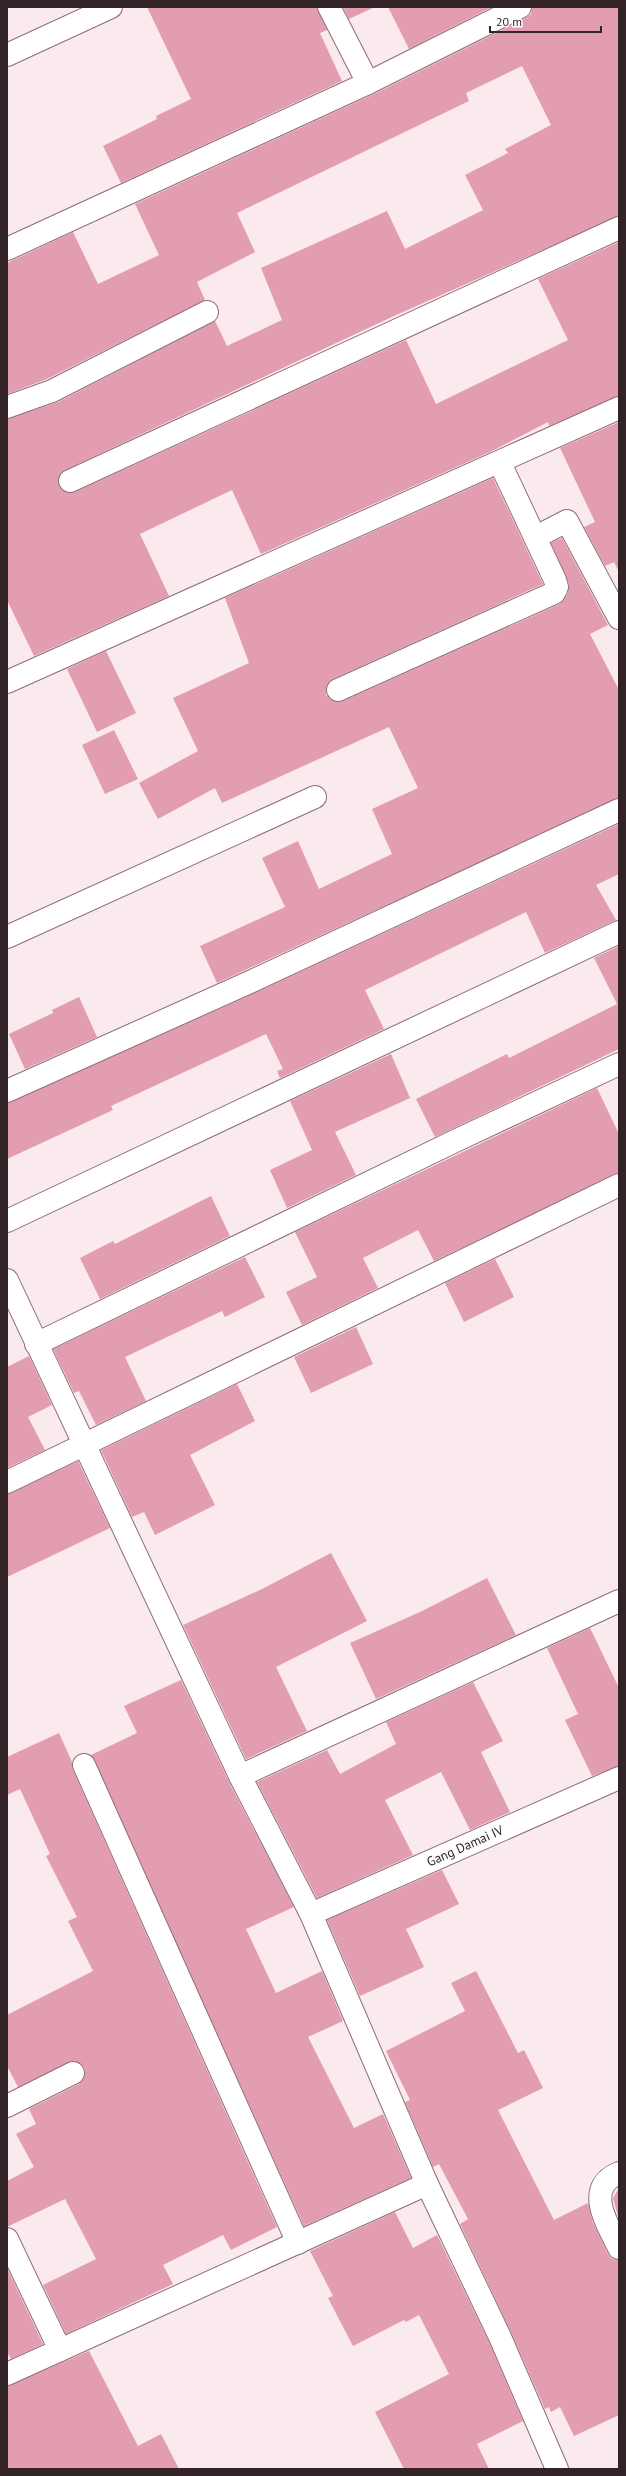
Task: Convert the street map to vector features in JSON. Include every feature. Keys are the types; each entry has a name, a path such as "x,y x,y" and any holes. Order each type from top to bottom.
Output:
{"street":[{"path":"7,55 111,7"},
{"path":"329,7 368,83"},
{"path":"7,249 368,83 520,7"},
{"path":"70,481 619,228"},
{"path":"7,407 52,391 208,312"},
{"path":"7,682 500,463 619,408"},
{"path":"338,690 554,593 557,587 555,580 500,463"},
{"path":"536,537 567,521 619,618"},
{"path":"7,937 315,797"},
{"path":"7,1090 250,982 619,810"},
{"path":"7,1221 619,932"},
{"path":"36,1344 453,1142 619,1064"},
{"path":"7,1482 619,1185"},
{"path":"7,1280 240,1776 311,1914 427,2184 500,2337 557,2469"},
{"path":"240,1776 619,1601"},
{"path":"84,1765 298,2243"},
{"name":"Gang Damai IV","path":"311,1914 619,1778"},
{"path":"7,2106 73,2073"},
{"path":"619,2173 614,2175 601,2188 600,2207 619,2248"},
{"path":"7,2374 427,2184"},
{"path":"7,2239 60,2350"}],"building":[{"path":"147,7 317,7 327,30 320,33 342,81 121,183 103,146 157,119 156,116 191,99"},
{"path":"343,7 375,7 349,19"},
{"path":"388,7 492,7 409,49"},
{"path":"532,7 619,7 619,216 394,316 65,470 60,474 59,486 63,491 75,492 406,340 436,404 568,340 538,279 619,242 619,396 549,426 548,422 490,452 261,554 232,490 140,534 169,596 34,656 7,600 7,419 58,402 215,321 227,346 282,320 261,268 387,211 405,249 483,210 465,175 508,153 505,149 551,125 522,66 466,93 469,101 237,213 255,252 197,282 205,300 47,379 7,394 7,263 73,232 98,284 159,255 135,204 374,94 526,18 531,14"},
{"path":"619,422 619,572 614,562 605,566 584,527 595,522 560,448"},
{"path":"493,478 543,584 333,679 328,683 326,695 331,700 343,701 560,604 568,593 569,584 551,543 562,538 608,625 590,634 619,690 619,798 217,983 200,946 285,907 262,858 298,841 319,889 392,854 372,809 418,788 389,727 222,803 215,788 158,819 139,783 198,751 173,698 249,663 225,598"},
{"path":"106,651 136,713 97,732 67,669"},
{"path":"114,730 138,779 105,794 82,745"},
{"path":"619,824 619,874 596,885 616,920 545,953 526,912 365,990 384,1029 280,1078 277,1071 283,1069 266,1034 111,1106 113,1110 7,1159 7,1103 255,993"},
{"path":"619,946 619,1049 435,1137 416,1099 507,1054 509,1058 617,1004 594,958"},
{"path":"79,997 97,1037 25,1069 9,1034 53,1013 52,1010"},
{"path":"391,1054 410,1098 335,1132 356,1175 287,1208 270,1170 312,1150 290,1101"},
{"path":"597,1088 619,1134 619,1173 434,1261 418,1230 363,1258 378,1288 302,1325 286,1292 317,1277 295,1232"},
{"path":"211,1196 230,1236 100,1299 80,1258 113,1241 115,1244"},
{"path":"245,1257 265,1297 225,1317 222,1311 125,1357 146,1401 96,1425 79,1391 74,1393 53,1349"},
{"path":"495,1259 514,1297 464,1322 445,1283"},
{"path":"356,1327 373,1364 311,1393 294,1357"},
{"path":"29,1356 52,1405 28,1417 45,1450 7,1468 7,1367"},
{"path":"237,1384 255,1421 190,1455 215,1505 155,1535 144,1512 132,1517 101,1450"},
{"path":"78,1461 110,1528 7,1577 7,1494"},
{"path":"331,1553 367,1621 276,1667 307,1731 246,1759 183,1625 262,1589"},
{"path":"487,1578 516,1635 376,1699 350,1643 420,1612"},
{"path":"590,1628 619,1688 619,1766 592,1776 565,1720 578,1714 547,1648"},
{"path":"181,1680 229,1782 294,1907 246,1929 276,1993 322,1971 343,2021 308,2037 354,2128 383,2114 411,2178 304,2226 91,1755 137,1733 124,1706"},
{"path":"473,1682 503,1741 481,1752 510,1812 470,1830 441,1772 385,1800 413,1855 317,1898 257,1782 327,1750 340,1774 396,1744 386,1722"},
{"path":"59,1733 72,1762 73,1770 277,2227 231,2250 223,2235 163,2265 173,2284 66,2334 43,2285 96,2259 65,2199 7,2227 7,2181 34,2167 16,2134 36,2124 29,2109 79,2084 85,2074 84,2067 73,2061 18,2087 7,2066 7,2015 93,1971 68,1921 77,1917 46,1856 50,1854 20,1789 7,1795 7,1757"},
{"path":"442,1870 459,1904 406,1929 424,1967 360,1996 327,1920"},
{"path":"476,1971 518,2053 524,2050 543,2088 498,2110 554,2220 588,2203 593,2223 608,2254 612,2259 619,2260 619,2415 574,2436 560,2407 551,2412 549,2407 545,2409 511,2332 460,2224 468,2219 439,2164 433,2167 405,2102 410,2100 386,2051 465,2011 451,1983"},
{"path":"619,2188 619,2220 613,2198"},
{"path":"395,2212 413,2248 437,2235 489,2342 523,2421 477,2444 489,2469 404,2469 375,2412 449,2374 419,2315 406,2322 404,2320 353,2346 328,2298 333,2296 310,2251"},
{"path":"7,2268 43,2344 11,2359 7,2352"},
{"path":"89,2351 138,2446 161,2434 179,2469 7,2469 7,2386"}]}
